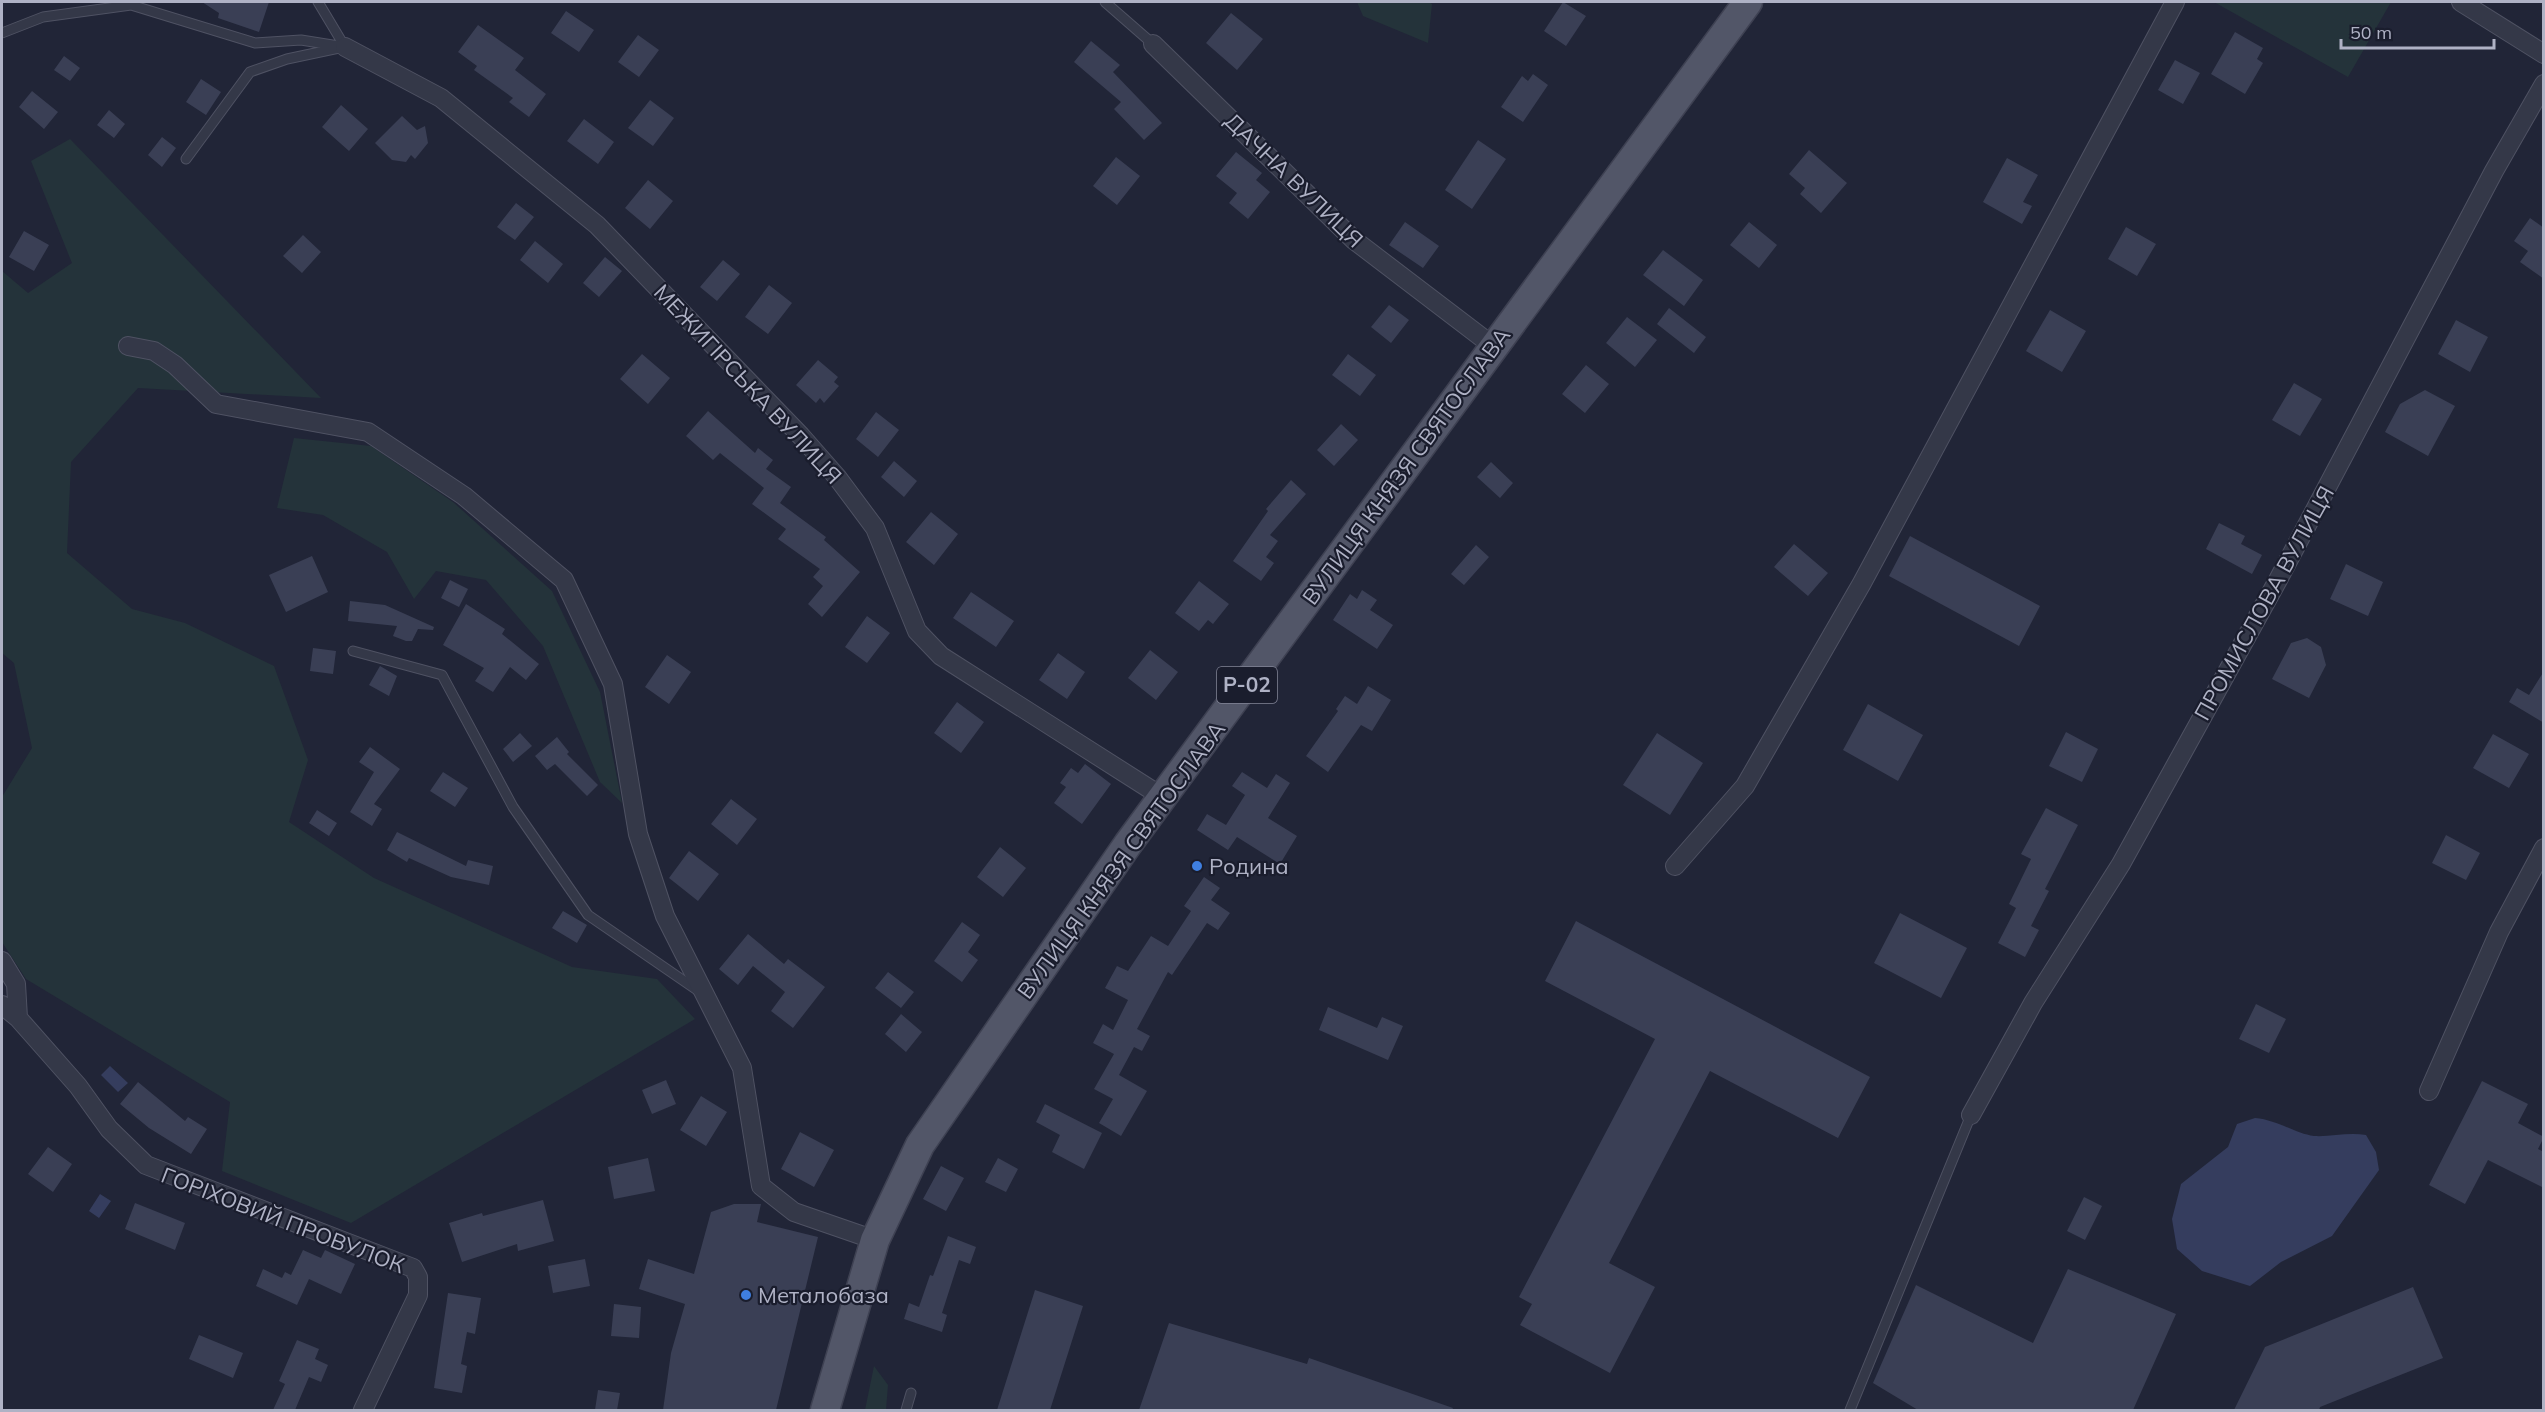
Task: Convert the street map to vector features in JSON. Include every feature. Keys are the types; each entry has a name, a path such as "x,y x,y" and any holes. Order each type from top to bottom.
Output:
{"main road":[{"name":"ВУЛИЦЯ КНЯЗЯ СВЯТОСЛАВА","path":"825,1410 875,1240 920,1145 1128,843 1164,798 1493,346 1748,2"}],"street":[{"path":"1675,866 1745,786 1862,583 2175,2"},
{"path":"2461,2 2544,54"},
{"name":"ДАЧНА ВУЛИЦЯ","path":"1153,44 1354,240 1493,346"},
{"name":"МЕЖИГІРСЬКА ВУЛИЦЯ","path":"345,47 441,98 597,225 801,436 837,477 875,528 917,632 941,656 1164,798"},
{"name":"ПРОМИСЛОВА ВУЛИЦЯ","path":"1971,1114 2033,1003 2121,864 2278,580 2494,171 2544,84"},
{"path":"128,346 153,351 175,365 216,404 368,432 464,496 564,580 613,684 638,834 665,916 742,1068 761,1186 794,1212 875,1240"},
{"path":"2429,1091 2499,932 2544,848"},
{"path":"2,961 16,984 18,1018"},
{"name":"ГОРІХОВИЙ ПРОВУЛОК","path":"2,1005 18,1018 78,1086 109,1129 146,1165 403,1262 413,1268 418,1277 418,1295 367,1410"}],"lane":[{"path":"318,2 345,47"},
{"name":"ДАЧНА ВУЛИЦЯ","path":"1105,2 1153,44"},
{"path":"2,33 43,17 131,4 255,42 302,40 345,47"},
{"path":"186,159 250,72 287,59 345,47"},
{"path":"353,651 442,675 513,807 588,915 704,995"},
{"path":"1850,1410 1971,1114"},
{"path":"906,1410 911,1394"}],"shaded area":[{"path":"1357,2 1429,2 1432,4 1428,43 1363,16"},
{"path":"2214,2 2391,2 2348,77"},
{"path":"70,139 321,398 138,388 71,462 67,553 132,609 185,623 274,666 308,760 289,822 374,878 572,967 657,979 695,1019 351,1223 222,1171 230,1102 26,979 2,942 2,797 32,748 14,663 2,653 2,271 28,293 72,263 31,161"},
{"path":"294,438 371,446 453,502 552,591 600,692 622,803 600,782 543,646 486,580 436,571 414,599 387,552 323,515 277,508"},
{"path":"874,1366 888,1385 886,1410 865,1410"}],"water":[{"path":"110,1066 128,1083 118,1092 101,1075"},
{"path":"2255,1118 2314,1136 2366,1135 2376,1152 2379,1170 2332,1236 2281,1262 2250,1286 2202,1271 2177,1249 2172,1219 2181,1184 2228,1147 2237,1124"},
{"path":"100,1194 111,1201 99,1218 89,1211"}],"building":[{"path":"202,2 269,2 259,32 218,18 219,13"},
{"path":"1563,2 1586,16 1566,46 1544,31"},
{"path":"566,11 594,30 579,52 551,33"},
{"path":"1231,13 1263,39 1237,70 1206,43"},
{"path":"478,25 524,58 515,70 546,94 529,117 509,102 513,98 474,70 477,66 458,52"},
{"path":"2235,32 2263,48 2257,59 2263,63 2245,94 2211,74"},
{"path":"638,35 659,50 639,77 618,62"},
{"path":"1091,41 1120,65 1113,72 1162,123 1144,140 1114,109 1121,102 1074,62"},
{"path":"64,56 80,68 70,81 54,70"},
{"path":"2175,60 2200,73 2183,104 2158,90"},
{"path":"1533,74 1548,85 1523,122 1501,107 1522,76 1528,81"},
{"path":"201,79 221,92 206,115 186,102"},
{"path":"32,91 58,112 44,129 19,107"},
{"path":"650,100 674,118 653,146 628,128"},
{"path":"341,105 368,129 349,151 322,127"},
{"path":"109,110 125,124 114,138 97,125"},
{"path":"402,116 417,130 425,126 428,143 415,159 411,155 406,162 392,160 375,143"},
{"path":"584,119 614,142 598,164 567,141"},
{"path":"162,137 176,148 162,167 148,155"},
{"path":"1478,140 1506,159 1472,209 1445,190"},
{"path":"1809,150 1847,183 1821,213 1800,194 1805,188 1789,174"},
{"path":"1236,152 1262,173 1256,180 1270,192 1248,219 1229,203 1237,193 1216,176"},
{"path":"1116,157 1140,176 1117,205 1093,186"},
{"path":"2007,158 2038,175 2023,202 2032,206 2022,224 1983,202"},
{"path":"648,180 673,201 650,229 625,208"},
{"path":"516,203 534,217 515,240 497,227"},
{"path":"2530,218 2544,228 2544,279 2520,262 2528,251 2514,241"},
{"path":"1405,222 1439,246 1423,268 1389,245"},
{"path":"1749,222 1777,245 1759,268 1730,245"},
{"path":"2126,227 2156,244 2137,276 2108,259"},
{"path":"24,231 49,245 34,271 9,257"},
{"path":"303,235 321,252 302,273 283,256"},
{"path":"535,241 563,264 548,283 520,260"},
{"path":"1663,250 1703,280 1684,306 1643,275"},
{"path":"605,257 622,271 599,297 583,283"},
{"path":"723,260 740,274 717,301 700,287"},
{"path":"769,285 792,303 768,334 745,317"},
{"path":"1389,305 1409,320 1391,343 1371,327"},
{"path":"1669,308 1706,337 1694,353 1657,324"},
{"path":"2050,310 2086,331 2062,372 2026,351"},
{"path":"1627,317 1657,340 1635,367 1606,343"},
{"path":"2456,320 2488,337 2470,372 2438,354"},
{"path":"642,354 670,378 648,404 620,379"},
{"path":"1348,354 1376,375 1360,396 1332,375"},
{"path":"818,360 838,377 834,382 839,386 824,403 820,398 816,403 796,385"},
{"path":"1586,365 1609,384 1585,413 1562,394"},
{"path":"2294,383 2322,399 2300,436 2272,420"},
{"path":"2425,390 2455,406 2428,456 2385,432 2400,404"},
{"path":"708,411 755,453 758,448 773,460 766,469 791,487 780,503 826,537 824,540 860,572 822,617 808,604 823,586 813,577 820,569 778,539 786,529 752,504 764,488 720,453 713,460 686,436"},
{"path":"876,412 899,430 878,457 856,439"},
{"path":"1341,424 1358,440 1334,466 1317,450"},
{"path":"894,461 917,481 904,497 881,477"},
{"path":"1491,462 1513,483 1500,498 1477,477"},
{"path":"1291,480 1306,494 1270,535 1278,541 1266,557 1274,563 1261,581 1233,561 1268,511 1266,509"},
{"path":"931,512 958,534 934,565 906,542"},
{"path":"2219,523 2245,536 2241,544 2262,555 2252,574 2206,549"},
{"path":"1910,536 2040,606 2019,646 1889,576"},
{"path":"1794,544 1828,573 1808,596 1774,567"},
{"path":"1476,545 1489,557 1464,585 1451,574"},
{"path":"312,556 328,592 286,612 269,575"},
{"path":"2346,564 2383,582 2368,616 2330,599"},
{"path":"450,580 468,589 459,607 441,598"},
{"path":"1199,581 1229,604 1213,624 1208,620 1199,631 1175,613"},
{"path":"1362,590 1377,600 1370,610 1393,625 1377,649 1333,620 1350,594 1357,599"},
{"path":"971,592 1014,621 996,647 953,618"},
{"path":"350,601 385,605 434,627 433,630 418,629 412,641 406,641 393,636 397,626 348,621"},
{"path":"466,604 505,629 502,634 539,664 526,680 510,667 493,692 475,681 484,668 443,645"},
{"path":"867,616 890,633 867,663 845,647"},
{"path":"2307,638 2321,647 2326,665 2309,698 2272,679 2291,643"},
{"path":"313,648 336,651 333,674 310,671"},
{"path":"1150,650 1178,672 1156,700 1128,678"},
{"path":"1058,653 1085,672 1067,699 1039,680"},
{"path":"667,655 691,672 669,704 645,687"},
{"path":"380,666 397,676 389,696 369,685"},
{"path":"2544,671 2544,723 2509,702 2517,688 2529,695"},
{"path":"1368,686 1391,700 1372,731 1361,725 1328,772 1306,756 1338,711 1336,709 1345,696 1357,704"},
{"path":"957,702 984,722 961,753 934,733"},
{"path":"1868,704 1923,735 1898,781 1843,750"},
{"path":"2066,732 2098,749 2082,782 2049,766"},
{"path":"520,733 532,746 513,762 503,749"},
{"path":"1657,733 1703,763 1670,815 1623,785"},
{"path":"2493,734 2529,754 2509,788 2473,768"},
{"path":"557,737 569,752 567,754 598,785 587,796 555,764 547,770 535,756"},
{"path":"370,747 400,769 374,804 382,809 372,826 350,812 374,772 359,762"},
{"path":"1085,764 1111,784 1082,824 1054,803 1066,787 1060,783 1071,768 1078,773"},
{"path":"443,772 468,788 455,807 430,791"},
{"path":"1242,772 1267,788 1276,774 1290,783 1268,818 1297,836 1280,864 1237,837 1228,850 1197,830 1207,814 1226,825 1245,795 1232,786"},
{"path":"731,799 757,819 737,845 711,824"},
{"path":"2046,808 2078,825 2045,889 2049,891 2031,926 2039,930 2025,957 1998,943 2016,908 2009,904 2031,859 2021,854"},
{"path":"317,810 337,823 329,836 309,823"},
{"path":"397,832 466,866 468,860 493,866 489,885 451,877 409,858 407,862 387,850"},
{"path":"2446,835 2480,853 2466,880 2432,863"},
{"path":"1000,847 1026,868 1003,897 977,877"},
{"path":"689,851 719,874 698,901 669,878"},
{"path":"1204,877 1220,888 1211,900 1230,913 1218,930 1207,923 1172,975 1168,972 1137,1029 1150,1036 1142,1051 1134,1047 1119,1075 1147,1091 1121,1136 1099,1123 1113,1099 1094,1089 1114,1054 1093,1043 1103,1024 1113,1030 1128,1000 1105,988 1117,966 1128,971 1151,936 1168,946 1191,911 1184,906"},
{"path":"563,911 587,925 577,943 552,928"},
{"path":"1900,913 1967,948 1941,998 1874,963"},
{"path":"1576,921 1870,1077 1838,1138 1710,1071 1609,1263 1655,1287 1610,1373 1520,1325 1532,1304 1519,1297 1655,1039 1545,981"},
{"path":"962,922 980,935 968,952 978,960 962,982 934,961"},
{"path":"748,934 784,964 788,959 825,987 793,1028 771,1011 785,992 753,966 738,985 719,969"},
{"path":"888,972 914,992 901,1008 875,988"},
{"path":"2256,1004 2286,1019 2269,1053 2239,1039"},
{"path":"1328,1007 1377,1028 1382,1017 1403,1026 1388,1060 1319,1030"},
{"path":"901,1014 922,1032 906,1052 885,1034"},
{"path":"666,1080 676,1104 652,1114 642,1090"},
{"path":"2482,1081 2528,1104 2518,1123 2544,1137 2538,1149 2544,1152 2544,1188 2488,1160 2465,1204 2429,1185"},
{"path":"138,1082 185,1121 188,1117 207,1129 191,1154 149,1128 120,1104"},
{"path":"701,1096 727,1112 706,1146 680,1130"},
{"path":"1045,1104 1102,1133 1084,1169 1052,1152 1060,1135 1036,1122"},
{"path":"800,1132 834,1150 814,1187 781,1169"},
{"path":"48,1147 72,1164 53,1192 28,1174"},
{"path":"648,1158 655,1191 614,1199 608,1167"},
{"path":"998,1158 1018,1169 1006,1192 985,1182"},
{"path":"941,1166 964,1178 946,1211 923,1199"},
{"path":"2084,1197 2102,1206 2085,1240 2067,1231"},
{"path":"543,1200 554,1241 518,1251 517,1244 462,1262 449,1223 482,1213 483,1216"},
{"path":"135,1203 185,1223 175,1250 125,1229"},
{"name":"Металобаза","path":"734,1204 761,1204 757,1222 818,1237 776,1410 663,1410 671,1353 685,1304 639,1289 648,1259 694,1274 711,1212"},
{"path":"948,1236 976,1247 970,1264 959,1260 942,1313 947,1315 942,1332 904,1319 909,1303 919,1307 930,1275 933,1276"},
{"path":"303,1250 321,1258 325,1250 355,1264 341,1294 309,1279 297,1305 256,1286 263,1269 282,1278 285,1272 291,1275"},
{"path":"585,1259 590,1286 553,1293 548,1266"},
{"path":"2068,1269 2176,1314 2133,1410 1918,1410 1873,1383 1916,1285 2033,1343"},
{"path":"2413,1287 2443,1358 2320,1407 2319,1410 2234,1410 2265,1347"},
{"path":"1035,1290 1083,1306 1050,1410 997,1410"},
{"path":"448,1293 481,1298 475,1334 467,1332 461,1364 467,1366 462,1393 434,1388"},
{"path":"614,1304 641,1307 639,1338 611,1336"},
{"path":"1169,1323 1307,1364 1309,1358 1453,1408 1452,1410 1139,1410"},
{"path":"199,1335 243,1353 233,1378 189,1359"},
{"path":"297,1340 319,1349 315,1359 328,1365 321,1382 309,1377 295,1410 273,1410 285,1384 279,1381"},
{"path":"598,1390 620,1393 617,1410 595,1410"}],"place":[{"name":"Родина","path":"1197,866"},
{"name":"Металобаза","path":"746,1295"}]}
